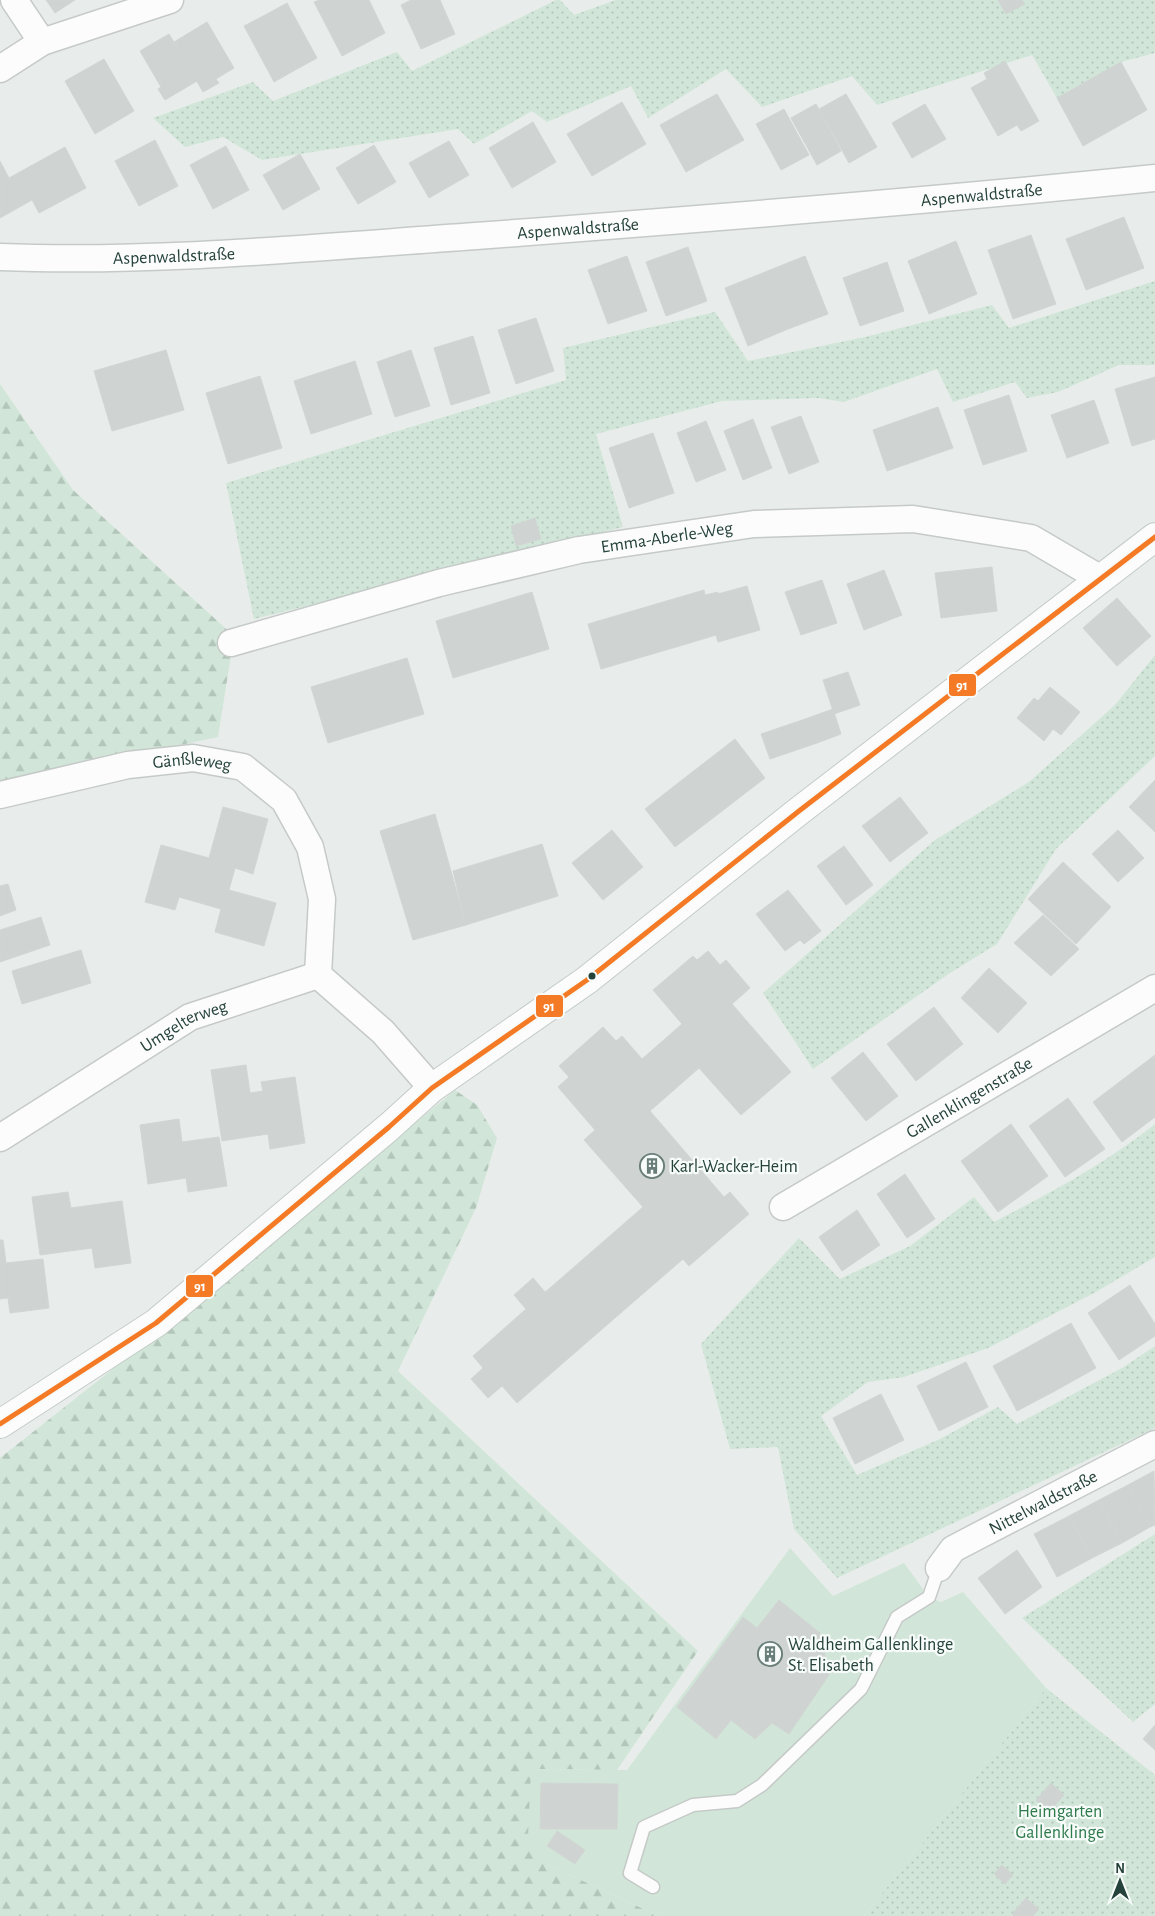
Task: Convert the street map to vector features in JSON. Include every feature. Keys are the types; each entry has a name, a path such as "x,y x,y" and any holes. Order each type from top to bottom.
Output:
{"street":[{"path":"14,0 42,42"},
{"path":"0,69 42,42 170,0"},
{"name":"Aspenwaldstraße","path":"0,257 71,260 300,249 577,229 1014,192 1155,178"},
{"name":"Emma-Aberle-Weg","path":"231,643 439,583 579,550 754,524 912,519 1032,538 1101,579"},
{"path":"0,1424 156,1323 432,1088 587,980 799,812 1155,537"},
{"name":"Gänßleweg","path":"0,794 128,766 193,758 243,768 284,800 310,847 322,899 318,975"},
{"path":"318,975 383,1032 432,1088"},
{"name":"Umgelterweg","path":"0,1138 190,1017 318,975"},
{"name":"Gallenklingenstraße","path":"783,1208 1155,988"},
{"name":"Nittelwaldstraße","path":"939,1568 953,1549 1155,1444"}],"lane":[{"path":"653,1887 630,1873 644,1827 693,1805 737,1801 762,1786 861,1688 898,1617 929,1597 939,1568"}],"green space":[{"path":"556,0 560,0 574,15 616,0 1155,0 1155,53 1121,62 1057,98 1032,55 877,105 852,76 762,107 726,69 648,118 631,86 547,122 532,111 474,144 458,129 262,160 223,137 185,147 153,118 253,82 273,101 397,52 412,71"},
{"path":"1155,281 1155,365 1119,365 1058,392 1027,398 1015,382 953,402 937,369 844,402 818,398 722,401 596,434 623,527 254,619 226,483 566,380 563,348 715,312 748,361 865,337 992,305 1009,328"},
{"path":"0,384 73,490 234,636 218,737 0,783"},
{"path":"1155,655 1155,756 1056,849 997,944 950,973 813,1069 763,993 935,840 1029,782 1115,705"},
{"path":"455,1090 477,1105 497,1138 476,1208 398,1371 698,1651 617,1770 531,1769 538,1860 659,1916 0,1916 0,1458 232,1275"},
{"path":"1155,1124 1155,1257 1096,1292 988,1348 904,1377 868,1382 821,1416 857,1475 940,1439 998,1407 1017,1424 1122,1368 1155,1346 1155,1428 837,1578 794,1529 778,1447 730,1449 701,1344 799,1238 840,1279 910,1246 974,1197 994,1222 1097,1165"},
{"path":"1155,1534 1155,1704 1133,1722 1022,1618"},
{"path":"790,1548 833,1596 904,1563 929,1597 941,1602 963,1592 1046,1688 864,1916 659,1916 538,1860 528,1837 531,1769 627,1770"},
{"name":"Heimgarten Gallenklinge","path":"1046,1688 1155,1775 1155,1916 864,1916"}],"building":[{"path":"46,0 75,0 55,13"},
{"path":"319,0 369,0 385,33 342,56 314,2"},
{"path":"411,0 440,0 455,34 421,49 401,5"},
{"path":"998,0 1022,0 1025,4 1006,14"},
{"path":"287,3 317,58 297,69 267,14"},
{"path":"267,14 297,69 274,82 244,26"},
{"path":"207,22 234,68 216,79 219,83 203,92 174,42"},
{"path":"169,34 197,81 165,100 158,89 161,87 140,51"},
{"path":"104,59 134,111 95,134 65,81"},
{"path":"1005,61 1039,121 1021,131 1017,125 998,136 971,88 987,79 984,73"},
{"path":"1121,62 1147,110 1083,146 1057,98"},
{"path":"717,94 744,140 715,156 689,109"},
{"path":"846,94 877,147 849,163 819,109"},
{"path":"622,102 646,144 592,176 567,134"},
{"path":"816,104 841,151 817,165 791,118"},
{"path":"925,104 946,139 912,158 892,123"},
{"path":"689,109 715,156 686,172 660,125"},
{"path":"784,109 809,155 781,170 756,124"},
{"path":"533,122 556,162 512,188 489,148"},
{"path":"155,140 178,186 139,206 115,161"},
{"path":"449,141 469,175 429,198 409,163"},
{"path":"374,145 396,182 358,204 336,168"},
{"path":"226,146 249,190 213,209 190,165"},
{"path":"65,147 86,188 39,213 32,200 0,218 0,161 9,178"},
{"path":"300,154 320,189 283,210 263,175"},
{"path":"1124,217 1144,268 1086,290 1066,239"},
{"path":"1031,235 1056,304 1013,319 988,250"},
{"path":"956,241 977,294 929,314 908,261"},
{"path":"688,247 707,301 666,316 646,262"},
{"path":"627,256 647,311 608,324 588,270"},
{"path":"805,256 828,314 788,329 765,272"},
{"path":"887,262 904,311 860,326 843,278"},
{"path":"765,272 788,329 748,346 725,288"},
{"path":"536,318 554,371 516,384 498,330"},
{"path":"473,336 490,393 451,405 434,348"},
{"path":"166,350 184,410 112,431 94,371"},
{"path":"411,350 430,406 395,417 377,362"},
{"path":"355,361 372,414 311,434 294,381"},
{"path":"260,376 282,448 228,464 206,393"},
{"path":"1155,377 1155,439 1132,446 1115,389"},
{"path":"1009,395 1027,451 983,465 964,410"},
{"path":"1094,400 1109,443 1067,458 1051,415"},
{"path":"938,407 953,448 887,471 873,430"},
{"path":"801,416 819,462 789,474 771,427"},
{"path":"753,419 772,468 743,480 724,431"},
{"path":"706,421 726,470 696,482 677,433"},
{"path":"653,433 674,493 629,508 609,448"},
{"path":"535,518 541,539 516,546 511,526"},
{"path":"992,567 997,611 941,618 935,573"},
{"path":"884,570 902,615 864,630 847,584"},
{"path":"822,580 837,623 801,635 785,592"},
{"path":"747,586 760,630 718,642 716,635 683,645 670,600 704,590 705,595 718,592 718,594"},
{"path":"532,592 549,649 453,678 436,621"},
{"path":"1117,598 1151,636 1117,666 1083,628"},
{"path":"670,600 683,645 601,669 588,624"},
{"path":"407,658 424,714 328,743 311,687"},
{"path":"848,672 860,705 834,714 823,680"},
{"path":"1050,687 1080,712 1061,735 1053,729 1044,741 1017,718 1034,698 1038,701"},
{"path":"833,709 841,734 817,743 808,718"},
{"path":"808,718 817,743 770,759 761,734"},
{"path":"735,739 765,778 713,818 682,780"},
{"path":"682,780 713,818 675,847 645,809"},
{"path":"1155,780 1155,832 1129,807"},
{"path":"900,797 928,833 890,862 862,826"},
{"path":"223,807 268,819 253,874 235,868 229,890 276,903 264,946 215,932 221,909 179,897 175,910 145,902 161,845 209,858"},
{"path":"435,814 466,925 413,940 380,831"},
{"path":"612,830 643,867 603,900 572,863"},
{"path":"1118,830 1144,858 1118,882 1092,854"},
{"path":"542,844 558,896 466,925 453,871"},
{"path":"844,846 873,885 846,905 817,866"},
{"path":"1063,862 1111,907 1076,944 1028,899"},
{"path":"8,884 16,910 0,916 0,886"},
{"path":"788,890 821,931 804,944 800,940 785,951 756,914"},
{"path":"1043,915 1079,949 1051,976 1014,943"},
{"path":"41,917 50,945 0,962 0,930"},
{"path":"81,950 91,983 22,1004 12,971"},
{"name":"Karl-Wacker-Heim","path":"708,951 720,965 726,960 750,988 732,1004 791,1072 741,1115 699,1068 650,1111 724,1197 730,1192 749,1214 689,1266 683,1259 593,1337 550,1288 643,1207 584,1140 595,1130 558,1087 569,1077 559,1066 603,1027 616,1041 622,1036 642,1059 682,1024 653,990 693,956 697,960"},
{"path":"989,968 1027,1003 998,1033 961,998"},
{"path":"934,1007 963,1044 916,1081 887,1044"},
{"path":"863,1052 898,1096 866,1121 831,1078"},
{"path":"1155,1055 1155,1117 1122,1142 1093,1102"},
{"path":"246,1065 250,1093 263,1091 261,1082 295,1077 305,1143 270,1149 268,1134 222,1141 211,1070"},
{"path":"1068,1098 1105,1149 1065,1177 1029,1126"},
{"path":"179,1119 182,1142 219,1137 227,1186 188,1192 186,1178 148,1184 140,1125"},
{"path":"1011,1124 1048,1176 998,1212 961,1161"},
{"path":"905,1174 935,1219 907,1238 877,1194"},
{"path":"68,1192 71,1208 122,1201 131,1263 95,1268 92,1248 40,1255 32,1197"},
{"path":"857,1210 880,1245 842,1271 819,1237"},
{"path":"0,1240 3,1240 6,1263 43,1259 49,1308 10,1313 8,1298 0,1299"},
{"path":"533,1278 545,1292 550,1288 593,1337 517,1403 502,1386 488,1398 471,1379 483,1368 473,1356 526,1309 514,1295"},
{"path":"1130,1285 1155,1324 1155,1336 1119,1360 1088,1313"},
{"path":"1071,1323 1096,1368 1053,1392 1028,1347"},
{"path":"1028,1347 1053,1392 1017,1411 993,1366"},
{"path":"966,1362 988,1407 939,1431 917,1386"},
{"path":"881,1394 904,1440 855,1464 833,1418"},
{"path":"1154,1471 1155,1525 1150,1527 1128,1485"},
{"path":"1128,1485 1150,1527 1122,1543 1099,1500"},
{"path":"1099,1500 1122,1543 1092,1558 1069,1516"},
{"path":"1069,1516 1092,1558 1057,1577 1034,1534"},
{"path":"1017,1550 1042,1587 1005,1614 978,1578"},
{"name":"Waldheim Gallenklinge St. Elisabeth","path":"779,1600 820,1633 829,1675 789,1734 772,1723 755,1739 731,1720 716,1739 677,1707 743,1617 757,1628"},
{"path":"1155,1725 1155,1750 1143,1739"},
{"path":"541,1783 618,1784 617,1829 540,1829"},
{"path":"1051,1783 1064,1795 1049,1812 1036,1800"},
{"path":"557,1831 585,1850 575,1864 547,1846"},
{"path":"1002,1865 1013,1875 1005,1884 994,1874"},
{"path":"1026,1898 1039,1909 1033,1916 1014,1916 1012,1914"}],"transit line":[{"name":"91","path":"0,1424 156,1323 389,1127 432,1088 587,980 799,811 1155,537"}],"place":[{"name":"Karl-Wacker-Heim","path":"652,1166"},
{"name":"Waldheim Gallenklinge St. Elisabeth","path":"770,1654"}]}
